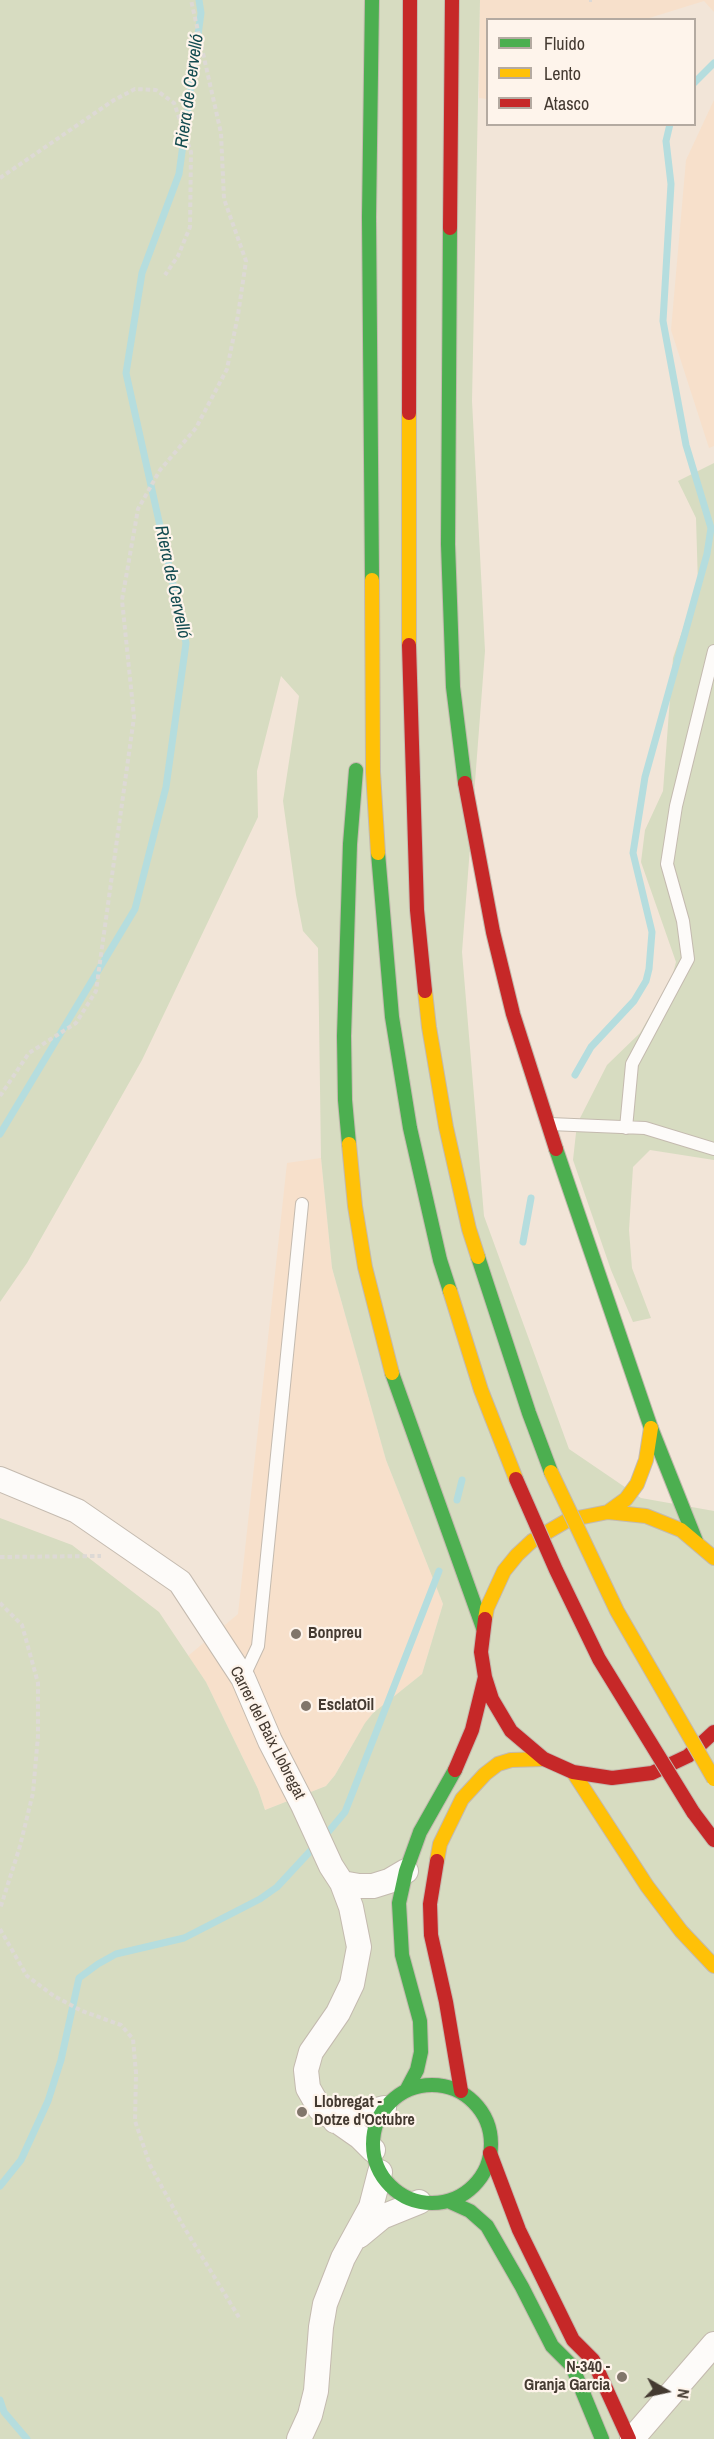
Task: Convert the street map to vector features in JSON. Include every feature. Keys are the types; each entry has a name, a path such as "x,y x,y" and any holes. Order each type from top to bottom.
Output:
{"main road":[{"path":"372,0 369,217 373,772 381,908 395,1039 410,1128 440,1260 481,1390 516,1479 599,1659 693,1812 714,1840"},
{"path":"410,0 409,654 417,910 429,1027 446,1127 466,1218 518,1380 551,1472 616,1611 714,1779"},
{"path":"452,0 448,532 453,687 468,804 493,932 513,1014 547,1124 651,1428 696,1541"},
{"path":"373,601 350,844 344,1036 345,1100 355,1206 365,1267 389,1364 483,1628"},
{"path":"608,1512 626,1499 637,1484 646,1460 651,1428"},
{"path":"714,1558 696,1541 664,1521 627,1513 608,1512 568,1520 549,1529 517,1555 494,1589 483,1628 482,1652 485,1677 492,1699 511,1731 544,1759 573,1772 612,1778 652,1773 688,1756 714,1732"},
{"path":"407,2089 417,2070 421,2052 420,2021 402,1955 399,1903 406,1871 420,1832 461,1760 472,1730 485,1677"},
{"path":"461,2091 446,2002 431,1935 430,1904 433,1873 440,1844 462,1799 485,1774 498,1764 512,1760 544,1759"},
{"path":"573,1772 647,1886 681,1931 714,1965"},
{"path":"490,2153 480,2178 471,2188 448,2201 434,2204 419,2202 393,2189 376,2161 375,2128 384,2108 394,2097 407,2089 421,2085 435,2084 461,2091 475,2102 484,2114 489,2127 490,2153 519,2230 573,2340 593,2360 630,2439"},
{"path":"448,2201 470,2211 487,2226 552,2346 572,2366 602,2439"},
{"path":"572,2366 573,2340"},
{"path":"552,2346 552,2366"}],"street":[{"name":"Carrer del Baix Llobregat","path":"0,1479 77,1511 180,1582 243,1678 270,1741 351,1906 359,1947 352,1984 338,2013 311,2052 306,2070 308,2088 320,2109 360,2137 376,2161"},
{"path":"337,1875 359,1887 389,1881 406,1871"},
{"path":"335,2121 384,2108"},
{"path":"299,2439 310,2415 316,2391 325,2304 333,2280 371,2207 376,2161"},
{"path":"355,2239 382,2217 419,2202"},
{"path":"630,2439 714,2344"}],"lane":[{"path":"626,1128 632,1064 688,959 683,921 667,864 676,806 714,651"},
{"path":"547,1124 645,1128 714,1149"},
{"path":"243,1678 258,1646 302,1204"}],"path":[{"path":"0,1096 29,1053 76,1023 96,991 134,717 122,600 138,509 159,470 196,428 227,369 238,315 246,261 224,199 220,133 191,0"},
{"path":"0,178 114,100 135,89 156,90 174,103 191,152 190,228 178,256 165,275"},
{"path":"0,1557 108,1556"},
{"path":"0,1604 22,1625 38,1683 38,1736 33,1792 20,1846 0,1909"},
{"path":"0,1929 27,1976 54,1996 73,2006 121,2025 133,2039 136,2073 135,2121 150,2165 182,2224 240,2319"}],"shaded area":[{"path":"480,0 714,0 714,12 704,1 649,18 486,18 486,99 479,98"},
{"path":"714,100 714,446 709,448 671,330 686,160"},
{"path":"321,1158 332,1268 386,1460 443,1604 422,1674 373,1713 326,1786 265,1810 258,1789 206,1682 188,1656 238,1614 287,1163"}],"green space":[{"path":"0,0 480,0 472,401 485,651 462,952 484,1216 569,1449 641,1498 714,1511 714,2439 0,2439 0,1518 72,1545 159,1612 206,1682 258,1789 265,1810 326,1786 373,1713 422,1674 443,1604 386,1460 332,1268 321,1158 318,948 303,931 283,801 299,696 281,676 257,771 258,817 142,1060 27,1263 0,1302"},
{"path":"714,463 714,1160 650,1150 633,1167 629,1230 632,1268 651,1318 633,1322 611,1270 573,1160 577,1124 607,1065 640,1033 672,977 676,962 641,862 645,830 663,791 673,658 698,585 696,518 678,481"}],"waterway":[{"name":"Riera de Cervelló","path":"0,1134 135,909 166,787 186,643 126,373 142,273 179,174 201,13 199,0"},
{"path":"696,81 714,63"},
{"path":"575,1075 591,1047 634,1001 646,981 649,969 652,932 633,853 645,777 707,554 711,528 686,445 663,321 671,184 666,141 670,126"},
{"path":"523,1242 531,1198"},
{"path":"457,1500 462,1480"},
{"path":"324,1837 345,1812 439,1571"},
{"path":"0,2186 21,2160 48,2101 61,2060 79,1978 116,1954 184,1938 260,1899 277,1887 316,1845"},
{"name":"Riera de Cervelló","path":"0,2400 4,2412 27,2439"}],"traffic: fast":[{"path":"372,0 369,217 372,580"},
{"path":"450,228 448,544 453,687 465,783"},
{"path":"349,1144 345,1100 344,1036 350,844 356,770"},
{"path":"378,853 392,1017 410,1128 440,1260 450,1291"},
{"path":"556,1149 651,1428 696,1541"},
{"path":"478,1257 529,1413 551,1472"},
{"path":"392,1373 483,1628"},
{"path":"407,2089 417,2070 421,2052 420,2021 402,1955 399,1903 406,1871 420,1832 455,1770"},
{"path":"432,2085 455,2089 474,2102 487,2121 491,2144 487,2167 474,2186 455,2199 432,2203 409,2199 390,2186 377,2167 373,2144 377,2121 390,2102 409,2089 432,2085"},
{"path":"448,2201 470,2211 487,2226 552,2346 572,2366 602,2439"}],"traffic: slow":[{"path":"409,413 409,645"},
{"path":"372,580 373,772 378,853"},
{"path":"425,991 446,1127 469,1229 478,1257"},
{"path":"349,1144 355,1206 365,1267 392,1373"},
{"path":"450,1291 481,1390 516,1479"},
{"path":"608,1512 626,1499 637,1484 646,1460 651,1428"},
{"path":"551,1472 617,1611 714,1779"},
{"path":"485,1619 487,1608 504,1571 517,1555 532,1541 568,1520 608,1512 646,1516 681,1530 714,1558"},
{"path":"437,1861 440,1844 462,1799 485,1774 498,1764 511,1760 544,1759"},
{"path":"573,1772 647,1886 681,1931 714,1966"}],"traffic: jam":[{"path":"409,413 410,0"},
{"path":"450,228 452,0"},
{"path":"409,645 417,910 425,991"},
{"path":"465,783 493,932 513,1014 556,1149"},
{"path":"516,1479 599,1659 693,1812"},
{"path":"485,1619 481,1652 485,1677 492,1699 511,1731 544,1759 573,1772 612,1778 652,1773 688,1756 714,1732"},
{"path":"455,1770 472,1730 485,1677"},
{"path":"693,1812 714,1840"},
{"path":"437,1861 430,1904 431,1935 446,2002 461,2091"},
{"path":"490,2153 519,2230 573,2340 593,2360 629,2439"}],"place":[{"name":"Bonpreu","path":"296,1634"},
{"name":"EsclatOil","path":"306,1706"},
{"name":"Llobregat - Dotze d'Octubre","path":"302,2112"},
{"name":"N-340 - Granja Garcia","path":"622,2377"}]}
